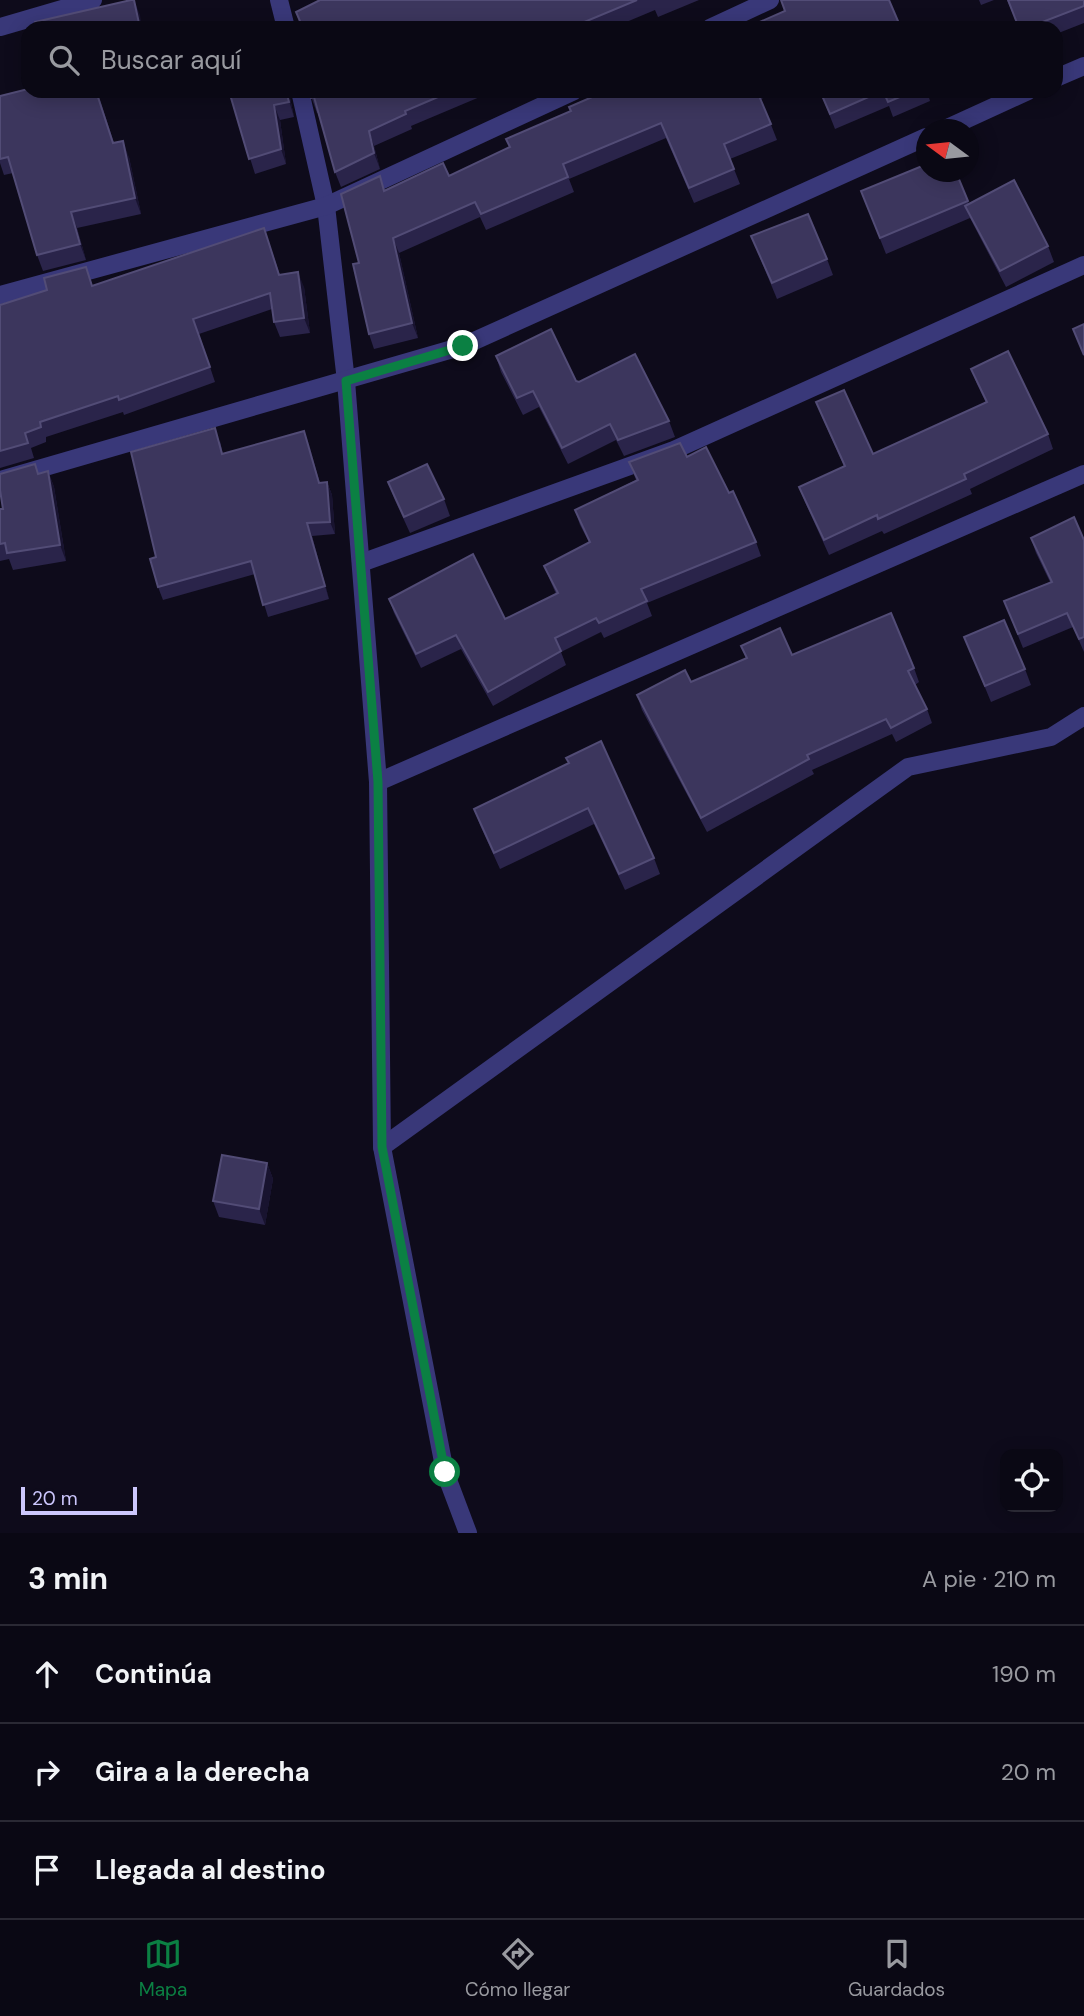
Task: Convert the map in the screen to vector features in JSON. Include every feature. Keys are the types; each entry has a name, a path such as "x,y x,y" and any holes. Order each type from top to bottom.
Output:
{"street":[{"path":"0,27 93,0"},
{"path":"279,0 284,21"},
{"path":"725,21 770,0"},
{"path":"1063,75 1084,66"},
{"path":"302,98 326,206 346,381 378,782 382,1147 445,1472 468,1533"},
{"path":"0,295 326,206 559,98"},
{"path":"967,119 1013,98"},
{"path":"0,480 463,346 916,142"},
{"path":"361,563 674,450 1084,265"},
{"path":"378,782 1084,474"},
{"path":"382,1147 908,767 1051,737 1084,716"}],"building":[{"path":"134,0 138,21 39,21"},
{"path":"320,0 637,0 587,21 300,21 296,12"},
{"path":"781,0 889,0 898,21 762,21 785,11"},
{"path":"1008,0 1084,0 1084,6 1045,21 1016,21"},
{"path":"21,91 21,98 98,98 113,143 123,141 135,198 71,212 80,244 37,255 8,157 0,159 0,96"},
{"path":"231,98 288,98 289,102 274,105 281,149 249,159"},
{"path":"314,98 436,98 369,131 374,153 335,172"},
{"path":"590,98 760,98 771,124 724,144 734,169 689,188 661,123 563,164 568,177 481,214 475,202 393,238 412,323 369,334 353,264 359,263 341,194 380,176 384,191 443,163 449,176 510,147 506,139 571,111 569,107"},
{"path":"823,98 866,98 830,114"},
{"path":"916,168 916,182 960,182 968,201 880,238 861,191"},
{"path":"1014,180 1048,246 1000,271 965,206"},
{"path":"808,214 827,259 772,283 751,236"},
{"path":"264,228 279,275 298,272 304,318 274,322 270,293 193,319 210,367 119,400 118,396 40,422 41,427 25,433 28,443 0,451 0,305 47,290 44,278 86,267 92,286"},
{"path":"1084,324 1084,355 1073,329"},
{"path":"551,329 576,381 579,382 635,354 669,421 618,440 610,424 562,448 533,391 517,398 496,356"},
{"path":"1008,351 1048,434 964,474 966,479 824,540 799,487 845,466 816,402 844,390 873,454 987,402 971,369"},
{"path":"215,428 222,454 304,431 319,483 327,482 330,522 307,523 325,586 263,605 251,561 158,587 150,559 156,557 131,452"},
{"path":"680,443 687,457 706,447 729,493 733,491 756,542 641,589 647,601 599,623 596,618 555,638 561,651 488,692 456,635 416,654 389,599 473,554 505,619 558,593 544,566 590,542 575,510 638,480 629,462"},
{"path":"35,464 38,474 48,471 60,545 7,553 5,543 0,544 0,509 3,509 0,474"},
{"path":"427,464 444,499 404,517 388,482"},
{"path":"1074,517 1084,540 1084,637 1079,639 1067,613 1018,634 1004,601 1052,582 1031,538"},
{"path":"891,613 914,668 908,671 927,709 891,728 886,719 807,755 809,759 701,818 637,695 685,670 691,682 747,658 741,646 780,628 792,655"},
{"path":"1004,620 1025,669 985,686 964,637"},
{"path":"601,741 654,858 619,874 588,808 494,853 474,809 569,763 566,758"},
{"path":"222,1155 267,1163 259,1209 213,1201"}],"route":[{"path":"445,1472 382,1147 378,782 346,381 463,346"}]}
